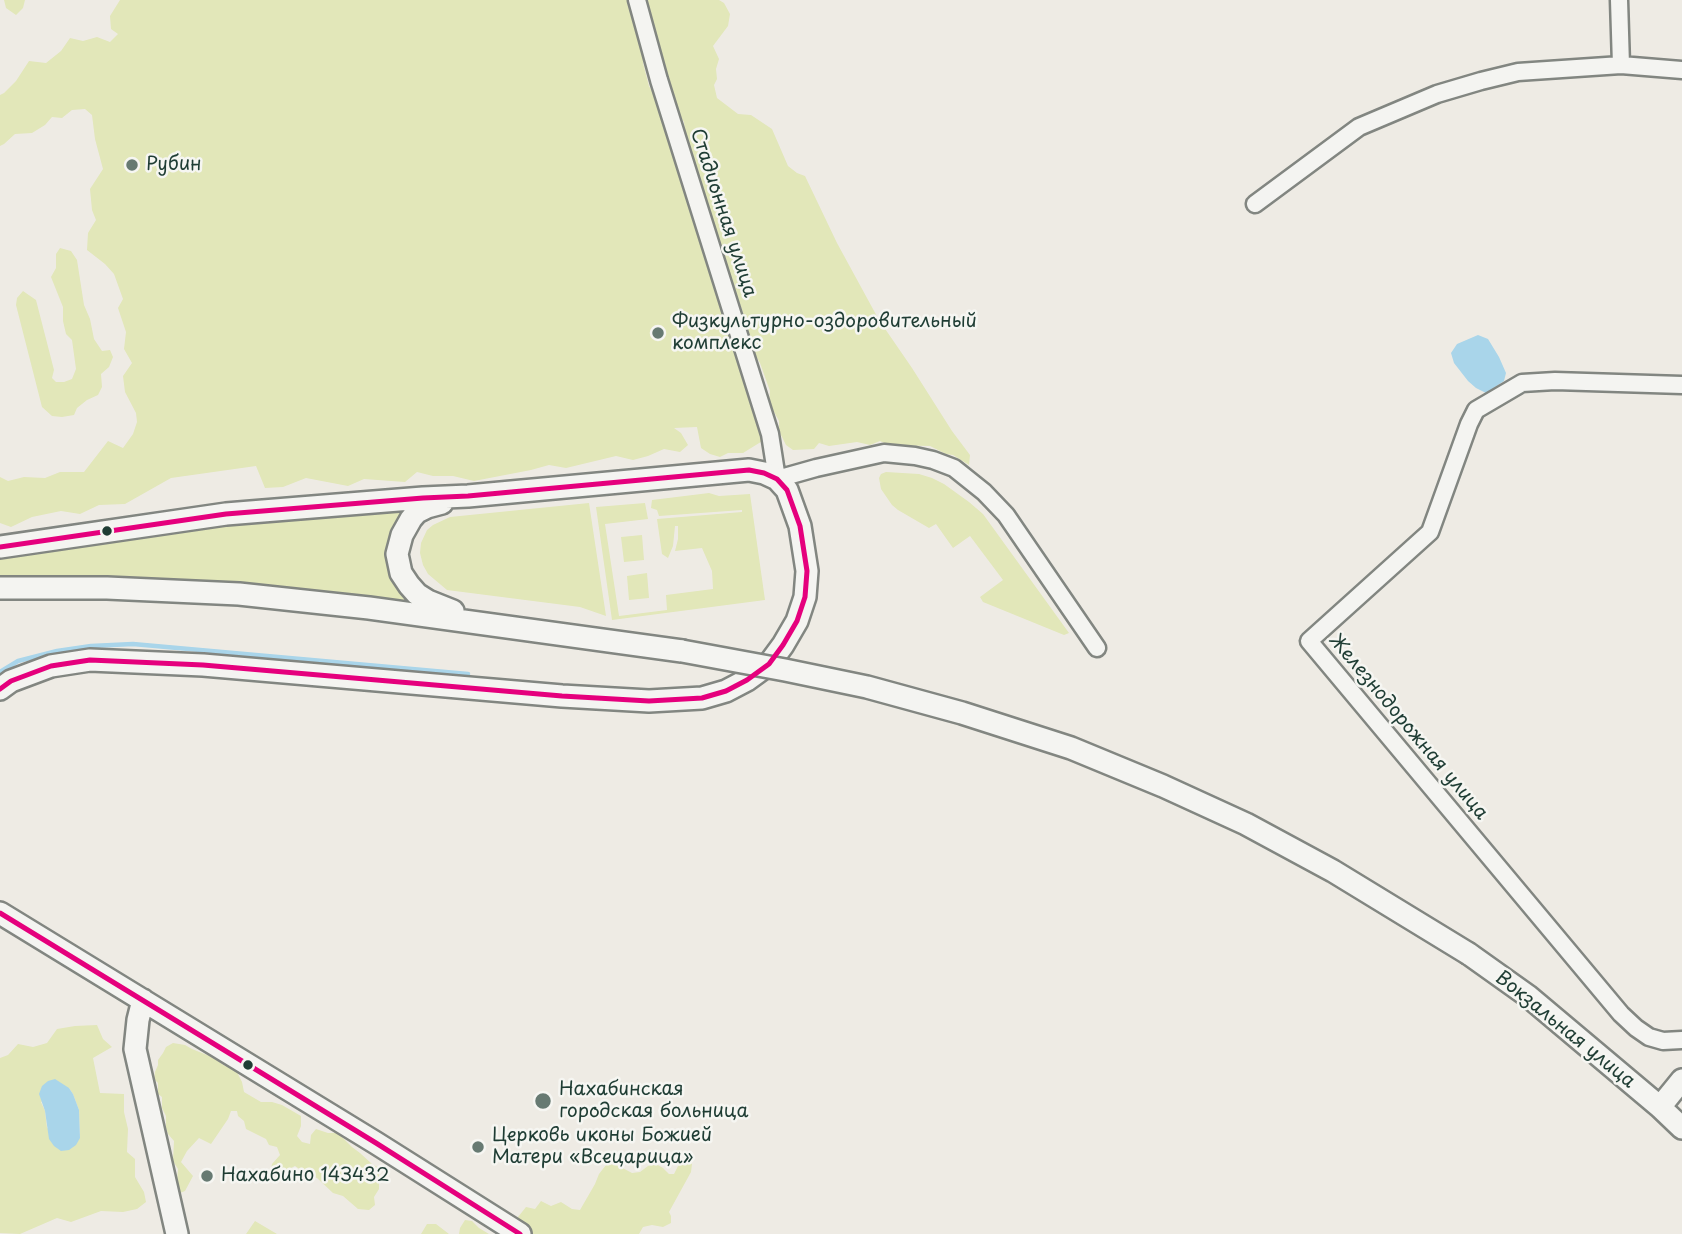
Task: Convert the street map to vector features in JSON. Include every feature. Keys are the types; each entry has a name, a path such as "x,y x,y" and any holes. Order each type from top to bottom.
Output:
{"street":[{"name":"Стадионная улица","path":"637,0 659,80 770,434 777,479"},
{"path":"1619,0 1621,65"},
{"path":"1255,204 1359,127 1437,94 1518,72 1621,65 1682,70"},
{"name":"Железнодорожная улица","path":"1682,385 1555,381 1522,383 1476,410 1430,532 1309,641 1621,1014 1649,1037 1663,1041 1682,1040"},
{"path":"777,479 884,453 915,456 954,468 984,492 1006,515 1097,648"},
{"path":"0,547 226,514 468,496 749,470 764,472 777,479 787,490 795,509 807,571 805,597 797,621 769,664 726,691 702,698 649,701 562,696 203,665 90,660 51,666 11,681 0,689"},
{"path":"468,496 418,512 405,527 398,545 398,564 409,586 417,594 441,607 493,624"},
{"path":"0,588 107,587 239,594 493,624"},
{"name":"Вокзальная улица","path":"493,624 682,651 867,687 962,713 1071,748 1163,786 1246,824 1333,871 1469,954 1528,996 1682,1128"},
{"path":"0,913 520,1234"},
{"path":"143,1000 135,1049 177,1234"},
{"path":"1660,1107 1682,1080"}],"green space":[{"path":"4,0 25,0 23,8 16,15 6,8"},
{"path":"120,0 633,0 649,86 658,103 667,135 681,150 697,211 696,231 704,256 710,255 764,440 743,453 728,453 720,457 701,448 697,427 674,428 681,433 688,445 680,452 664,449 633,460 616,456 566,468 549,465 474,481 417,472 405,482 364,479 348,486 306,478 283,487 265,488 256,466 171,478 125,504 99,505 80,514 61,511 32,517 11,527 0,523 0,477 8,481 24,477 45,478 60,472 84,472 108,441 123,448 133,434 137,422 136,413 125,392 123,376 132,363 124,349 126,332 118,308 123,299 114,274 87,250 88,233 96,220 90,189 103,169 92,115 85,109 72,110 62,118 52,117 32,133 15,134 0,146 0,95 16,81 29,61 46,63 61,51 70,38 83,41 97,37 110,42 118,34 111,29 110,16"},
{"path":"645,0 719,0 724,3 730,14 728,26 713,46 719,59 714,85 717,98 738,114 751,115 772,129 788,166 805,176 837,243 879,320 970,455 969,465 930,446 889,445 880,441 870,445 857,442 829,446 819,443 814,449 793,450 786,445 779,431 779,421 769,403 770,391 760,363 747,342 744,315 725,270 725,255 706,213 705,196 684,122 664,81 661,51"},
{"path":"60,248 71,251 77,260 84,305 94,339 102,351 110,350 113,357 109,367 101,374 102,387 98,395 77,408 74,415 62,417 52,416 42,407 16,305 17,298 23,291 36,300 54,370 52,378 56,382 72,379 76,369 72,340 66,334 63,307 51,277 56,268 56,254"},
{"path":"886,472 919,474 932,478 983,514 1069,633 1064,635 983,602 980,597 1003,580 970,536 953,548 936,524 929,528 892,505 881,489 879,478"},
{"path":"709,493 719,496 750,494 765,600 612,620 596,507 645,503 648,519 605,524 619,616 667,610 666,595 713,589 712,571 702,548 675,551 678,526 675,526 673,546 668,558 662,554 657,519 742,510 659,516 657,510 651,508 652,500"},
{"path":"411,502 395,525 388,549 412,603 410,604 109,578 0,578 0,552"},
{"path":"589,503 606,616 580,607 447,590 428,574 423,565 421,543 427,530 450,517"},
{"path":"642,535 644,560 624,562 621,537"},
{"path":"647,573 649,598 629,600 627,576"},
{"path":"97,1025 103,1039 112,1047 93,1058 100,1093 124,1094 128,1129 127,1152 135,1159 135,1177 144,1192 146,1202 137,1209 123,1212 101,1211 71,1222 57,1218 20,1234 0,1233 0,1058 8,1055 18,1044 33,1047 47,1043 57,1029","holes":["69,1088 79,1110 80,1138 47,1128 41,1102"]},
{"path":"173,1043 185,1045 225,1066 235,1068 244,1092 261,1102 282,1105 301,1116 297,1136 302,1142 310,1144 311,1135 316,1129 338,1133 379,1168 379,1189 374,1197 375,1205 369,1210 358,1209 343,1196 333,1193 317,1178 295,1166 282,1177 274,1174 272,1164 280,1155 277,1147 269,1145 266,1139 246,1129 237,1111 231,1111 211,1144 199,1138 187,1151 181,1162 193,1176 185,1191 180,1193 178,1169 173,1161 174,1141 166,1128 162,1097 158,1094 158,1083 154,1079 158,1060 166,1047"},
{"path":"687,1159 692,1164 691,1172 669,1212 671,1223 663,1227 643,1227 639,1234 530,1234 516,1224 526,1207 535,1209 541,1201 551,1206 561,1202 572,1209 580,1210 606,1165 615,1164 632,1173 656,1164 669,1174 674,1174 681,1160"},
{"path":"465,1220 472,1221 489,1234 459,1234"},
{"path":"255,1221 277,1234 246,1234"},
{"path":"427,1224 436,1224 449,1234 421,1234"}],"water":[{"path":"1478,335 1488,339 1506,373 1504,381 1486,393 1468,381 1454,363 1451,353 1457,344"},
{"path":"55,1079 69,1088 79,1110 80,1138 69,1150 61,1151 49,1139 45,1111 39,1094 42,1086"}],"waterway":[{"path":"0,672 18,661 57,651 133,644 468,674"}],"transit line":[{"path":"0,547 226,514 468,496 749,470 777,479 787,490 800,526 807,571 805,597 797,621 769,664 726,691 702,698 649,701 562,696 203,665 90,660 51,666 11,681 0,689"},
{"path":"0,913 520,1234"}],"place":[{"name":"Рубин","path":"132,165"},
{"name":"Физкультурно-оздоровительный комплекс","path":"658,333"},
{"name":"Нахабинская городская больница","path":"543,1101"},
{"name":"Церковь иконы Божией Матери «Всецарица»","path":"478,1147"},
{"name":"Нахабино 143432","path":"207,1176"}]}
